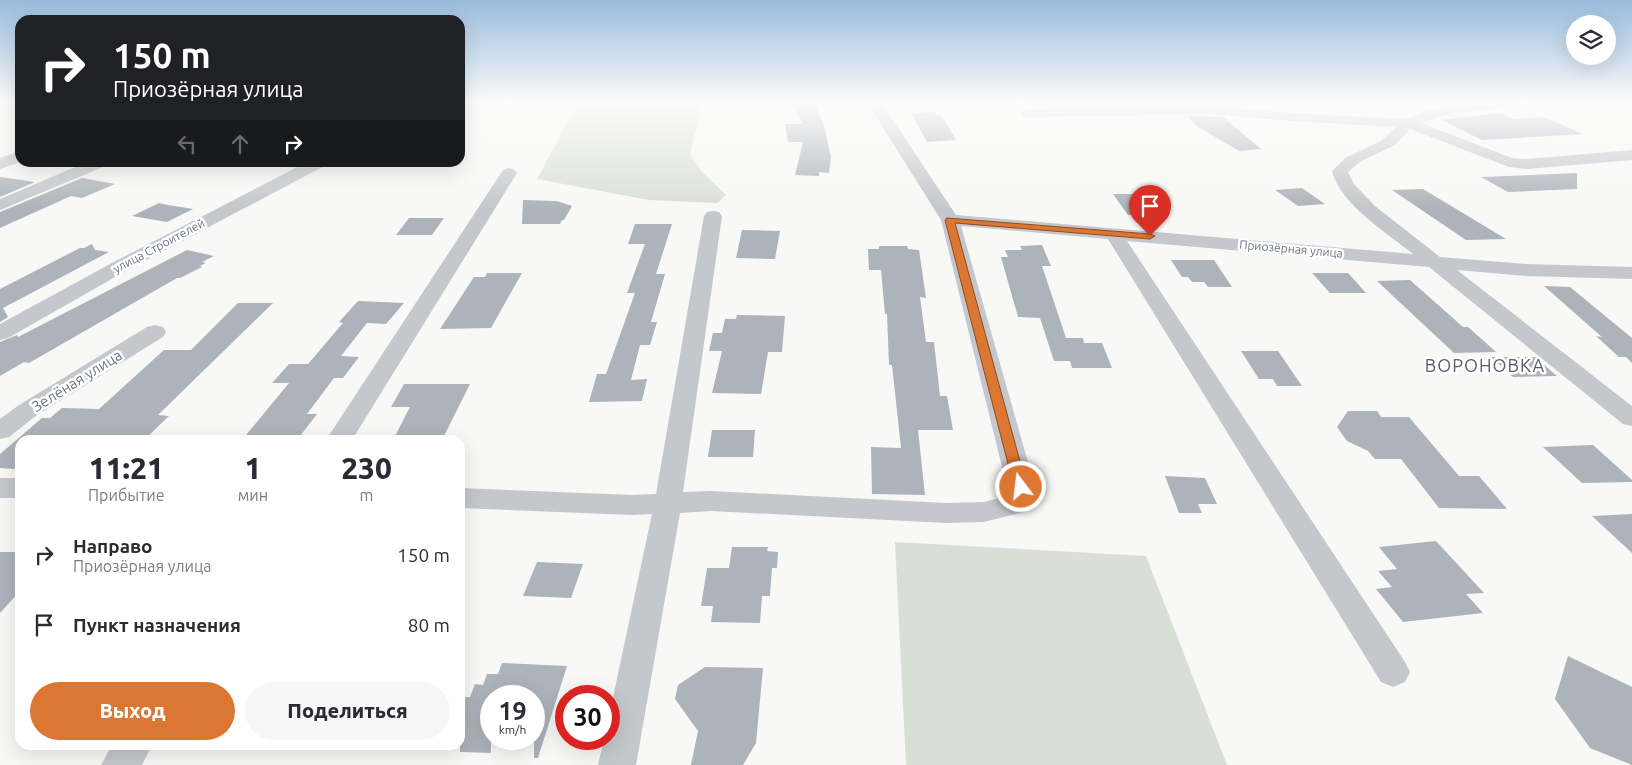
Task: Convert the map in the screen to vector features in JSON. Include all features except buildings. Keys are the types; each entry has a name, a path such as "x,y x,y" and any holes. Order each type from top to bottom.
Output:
{"street":[{"path":"465,498 632,504 711,501 946,513 984,512 1014,505 1021,487 950,220 897,138"},
{"path":"1393,138 1388,143 1360,154 1347,163 1340,171 1348,189 1369,210 1632,418"},
{"path":"1446,138 1510,162 1527,164 1632,155"},
{"path":"0,164 15,158"},
{"path":"0,205 90,167"},
{"name":"улица Строителей","path":"0,334 117,268 310,167"},
{"path":"342,435 509,173"},
{"path":"617,765 668,503 713,216"},
{"name":"Приозёрная улица","path":"950,220 1526,270 1632,273"},
{"path":"1113,233 1393,672"},
{"name":"Зелёная улица","path":"0,431 28,410 155,332"},
{"path":"0,488 15,488"},
{"path":"120,765 130,750"}],"shaded area":[{"path":"559,138 694,138 690,154 702,172 726,195 718,203 649,200 537,179"},
{"path":"895,542 1146,556 1227,765 906,765"}],"district":[{"name":"ВОРОНОВКА","path":"1485,366"}],"route":[{"path":"1021,487 950,220 1150,236"}]}
